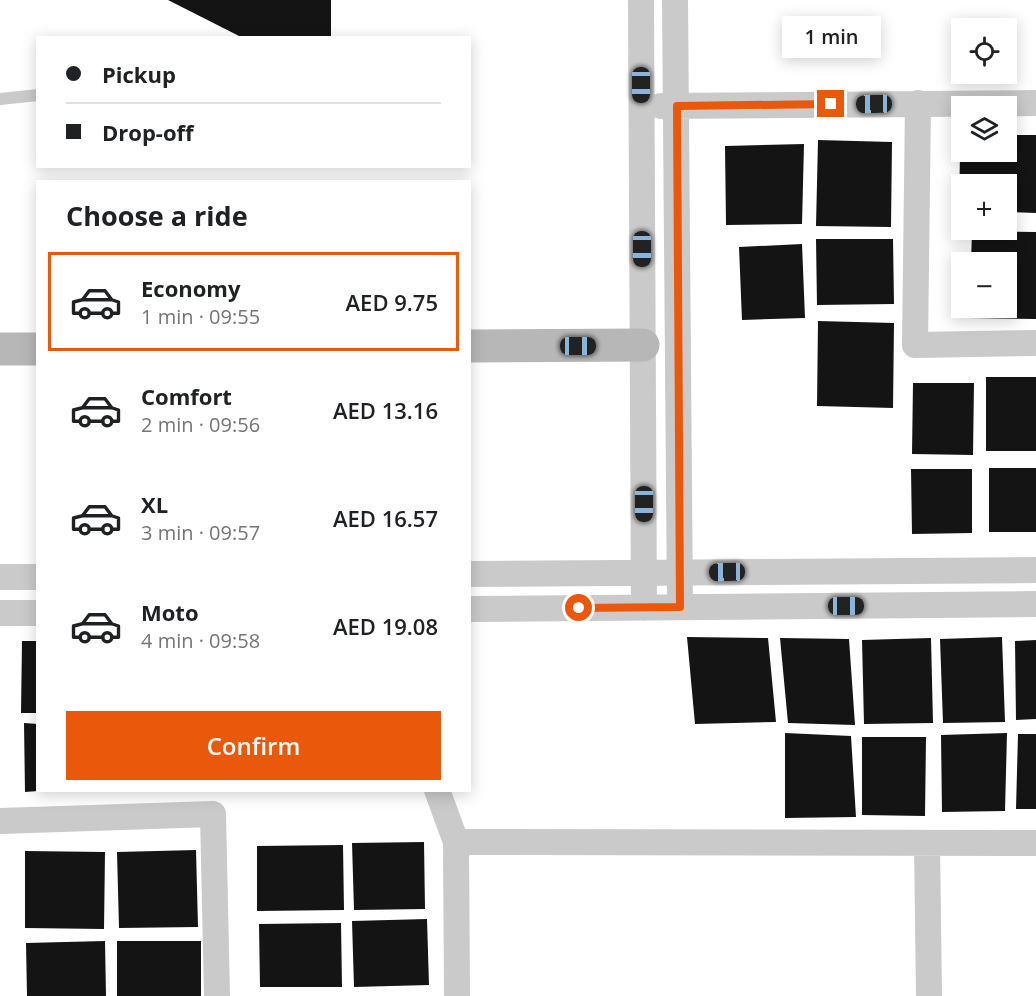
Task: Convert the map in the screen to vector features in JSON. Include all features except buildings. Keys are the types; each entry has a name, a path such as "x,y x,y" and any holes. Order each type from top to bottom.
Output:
{"main road":[{"path":"471,346 643,345"},
{"path":"0,349 36,349"}],"street":[{"path":"641,0 644,608"},
{"path":"675,0 680,607"},
{"path":"641,106 1036,103"},
{"path":"918,104 915,345 1036,343"},
{"path":"471,574 1036,570"},
{"path":"0,577 36,577"},
{"path":"471,609 1036,604"},
{"path":"0,613 36,613"},
{"path":"438,792 456,842 457,996"},
{"path":"0,821 213,814 217,996"},
{"path":"456,842 1036,843"},
{"path":"927,844 929,996"}],"lane":[{"path":"0,99 36,95"}],"route":[{"path":"579,608 680,607 677,106 831,104"}]}
